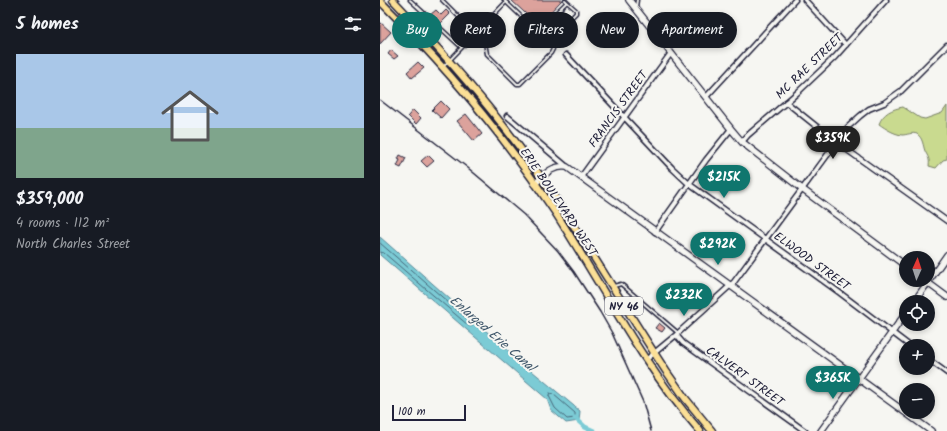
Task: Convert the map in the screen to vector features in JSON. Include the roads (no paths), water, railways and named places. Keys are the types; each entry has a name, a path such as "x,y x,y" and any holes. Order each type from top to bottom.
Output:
{"main road":[{"name":"ERIE BOULEVARD WEST","path":"393,0 449,60 506,129 541,178 654,353 685,398 712,431"},
{"name":"ERIE BOULEVARD WEST","path":"380,1 443,67 487,120 535,184 669,393 700,431"}],"street":[{"path":"629,0 730,129 742,142 802,189 899,261"},
{"path":"706,97 795,0"},
{"path":"805,0 846,44"},
{"name":"MC RAE STREET","path":"742,142 836,56 886,0"},
{"path":"647,359 734,282 836,142 848,128 860,116 870,109 884,103 901,92 947,45"},
{"name":"FRANCIS STREET","path":"581,177 671,53"},
{"name":"ELWOOD STREET","path":"566,55 624,118 689,184 901,339"},
{"path":"786,102 836,142 947,221"},
{"path":"507,116 567,167 931,431"},
{"path":"655,232 730,129"},
{"path":"535,184 555,167 567,167"},
{"path":"935,270 947,255"},
{"path":"934,287 947,297"},
{"path":"821,431 899,322"},
{"name":"CALVERT STREET","path":"677,334 689,348 805,431"},
{"path":"935,364 947,373"}],"lane":[{"path":"410,0 450,37"},
{"path":"442,0 454,12"},
{"path":"636,8 637,0"},
{"path":"495,12 505,1 517,12"},
{"path":"555,12 566,1 576,10 576,12"},
{"path":"443,67 460,48"},
{"path":"486,48 487,54 491,59 517,84 520,84 551,53 553,48"},
{"path":"612,287 621,284 677,334"}],"water":[{"path":"380,237 520,361 580,411 579,421 566,423 551,410 547,399 380,255"}],"waterway":[{"name":"Enlarged Erie Canal","path":"575,418 585,427 594,431"}],"railway":[{"path":"380,100 468,168 524,215 558,251 574,272 612,333 643,402 651,431"}]}
